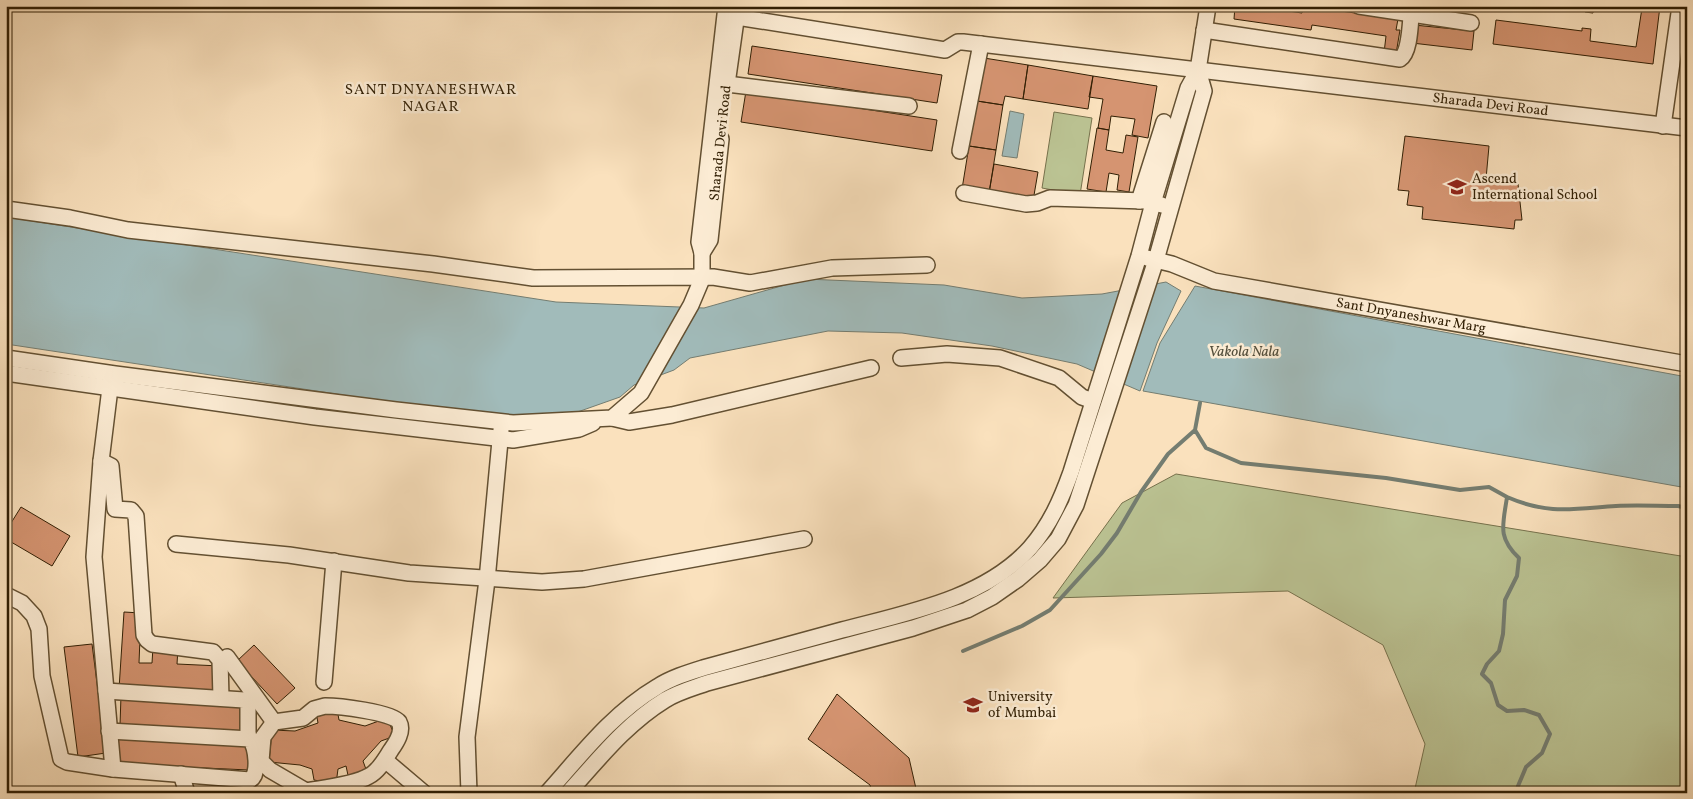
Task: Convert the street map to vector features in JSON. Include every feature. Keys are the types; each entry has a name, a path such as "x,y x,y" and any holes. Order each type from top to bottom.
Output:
{"street":[{"path":"720,108 726,6"},
{"path":"547,793 618,716 657,687 676,677 908,613 961,595 984,583 1029,548 1045,528 1059,504 1071,472 1139,256 1146,202 1159,159 1165,122 1198,70 1208,6"},
{"path":"1358,6 1411,10 1471,23"},
{"path":"1663,126 1680,6"},
{"path":"1204,30 1400,59 1404,56 1407,49 1411,10"},
{"name":"Sharada Devi Road","path":"702,279 702,253 710,240 720,108 727,84 738,12 945,50 958,42 981,44 1687,128"},
{"path":"960,151 981,44"},
{"path":"568,793 629,727 665,700 708,683 913,628 967,610 992,597 1040,560 1058,539 1076,505 1150,280 1204,92 1198,70"},
{"path":"727,84 909,106"},
{"path":"964,193 1026,204 1037,203 1050,198 1146,202 1172,207"},
{"path":"6,208 70,218 128,230 433,264 533,278 719,278 750,283 832,268 927,265"},
{"name":"Sant Dnyaneshwar Marg","path":"1139,256 1172,264 1214,281 1687,364"},
{"path":"6,358 50,372 111,381 220,404 513,440 579,429 606,419 641,393 691,305 702,279"},
{"path":"901,358 948,354 1000,358 1059,378 1082,397 1093,399"},
{"path":"111,381 221,388 502,421 534,422 606,419 629,422 672,415 871,368"},
{"path":"6,373 50,372"},
{"path":"111,381 101,461 94,557 113,769"},
{"path":"220,404 221,388"},
{"path":"267,410 269,394"},
{"path":"423,429 424,413"},
{"path":"469,793 467,737 487,580 502,421"},
{"path":"532,437 534,422"},
{"path":"101,461 111,466 115,509"},
{"path":"98,509 131,510 136,516 144,636 152,644 213,652 217,655 220,660 221,698"},
{"path":"176,544 289,555 409,573 487,580 542,582 584,579 804,539"},
{"path":"324,682 334,562"},
{"path":"6,595 22,603 34,616 38,629 42,676 61,759 67,762 113,769 250,780 255,777 257,772 253,743 249,738 248,732 248,703 244,700 106,692"},
{"path":"908,613 913,628"},
{"path":"227,657 274,722"},
{"path":"336,706 390,716 399,722 400,728 398,742 376,771 368,777 306,791 270,770 261,761 263,737 274,722 303,718 314,709 336,706"},
{"path":"109,730 249,738"},
{"path":"384,760 424,793"},
{"path":"181,774 187,793"}],"green space":[{"path":"1054,112 1092,118 1080,195 1042,188"},
{"path":"1176,474 1687,557 1687,793 1414,793 1425,744 1383,645 1288,591 1053,598 1122,503"}],"water":[{"path":"1010,111 1024,114 1017,158 1002,156"},
{"path":"6,217 556,302 704,308 806,279 944,285 1022,298 1102,294 1166,282 1181,291 1157,343 1140,391 1077,364 992,346 902,333 828,331 690,358 674,370 634,385 620,397 569,415 488,417 6,344"},
{"name":"Vakola Nala","path":"1195,286 1687,377 1687,488 1143,391 1160,343"}],"building":[{"path":"1235,6 1255,6 1302,13 1303,6 1305,6 1398,19 1396,30 1400,30 1396,54 1384,53 1386,36 1312,25 1311,30 1234,19"},
{"path":"1433,6 1476,6 1475,11"},
{"path":"1586,6 1594,6 1593,13 1585,12"},
{"path":"1630,6 1660,6 1653,64 1493,44 1496,20 1582,31 1582,28 1591,29 1590,41 1636,47 1642,8"},
{"path":"1414,25 1474,31 1472,50 1412,43"},
{"path":"752,46 942,75 937,103 748,74"},
{"path":"984,58 1028,65 1023,99 1005,96 1003,105 977,101"},
{"path":"1028,65 1093,76 1088,109 1023,99"},
{"path":"1093,76 1157,86 1148,138 1132,135 1135,119 1111,116 1109,130 1098,128 1103,99 1089,97"},
{"path":"746,91 937,120 932,151 741,122"},
{"path":"977,101 1003,105 996,150 969,146"},
{"path":"1097,128 1109,130 1106,150 1123,153 1126,135 1138,137 1129,192 1117,190 1119,175 1109,173 1106,192 1087,189"},
{"path":"1405,136 1489,146 1486,179 1518,184 1522,220 1515,220 1514,229 1422,219 1423,207 1407,205 1409,191 1398,190"},
{"path":"969,146 996,150 989,193 962,189"},
{"path":"994,164 1038,172 1033,201 989,193"},
{"path":"21,507 70,536 52,566 6,539 6,531"},
{"path":"124,612 141,613 139,663 152,663 153,647 178,648 177,664 220,666 218,693 119,689"},
{"path":"92,644 106,753 78,757 64,647"},
{"path":"254,645 295,688 277,704 237,661"},
{"path":"837,694 909,758 917,793 872,793 870,785 808,739"},
{"path":"121,696 243,702 241,731 120,725"},
{"path":"337,709 339,720 365,726 387,718 395,736 381,741 363,761 367,772 349,780 346,766 338,769 336,784 314,780 312,769 300,765 269,762 272,730 295,731 318,723 316,712"},
{"path":"116,737 251,743 249,770 115,764"}],"waterway":[{"path":"1200,403 1195,430 1206,448 1241,463 1386,478 1460,490 1489,487 1507,497 1503,530 1507,544 1519,558 1517,576 1505,600 1503,634 1499,651 1487,664 1482,674 1491,683 1498,705 1507,711 1524,710 1539,715 1550,734 1542,753 1526,767 1517,793"},
{"path":"963,651 1022,626 1050,610 1101,554 1117,533 1141,492 1168,454 1195,430"},
{"path":"1507,497 1522,503 1548,509 1616,506 1678,506 1687,508"}],"place":[{"name":"Ascend International School","path":"1457,187"},
{"name":"University of Mumbai","path":"973,705"}],"district":[{"name":"SANT DNYANESHWAR NAGAR","path":"431,98"}]}
